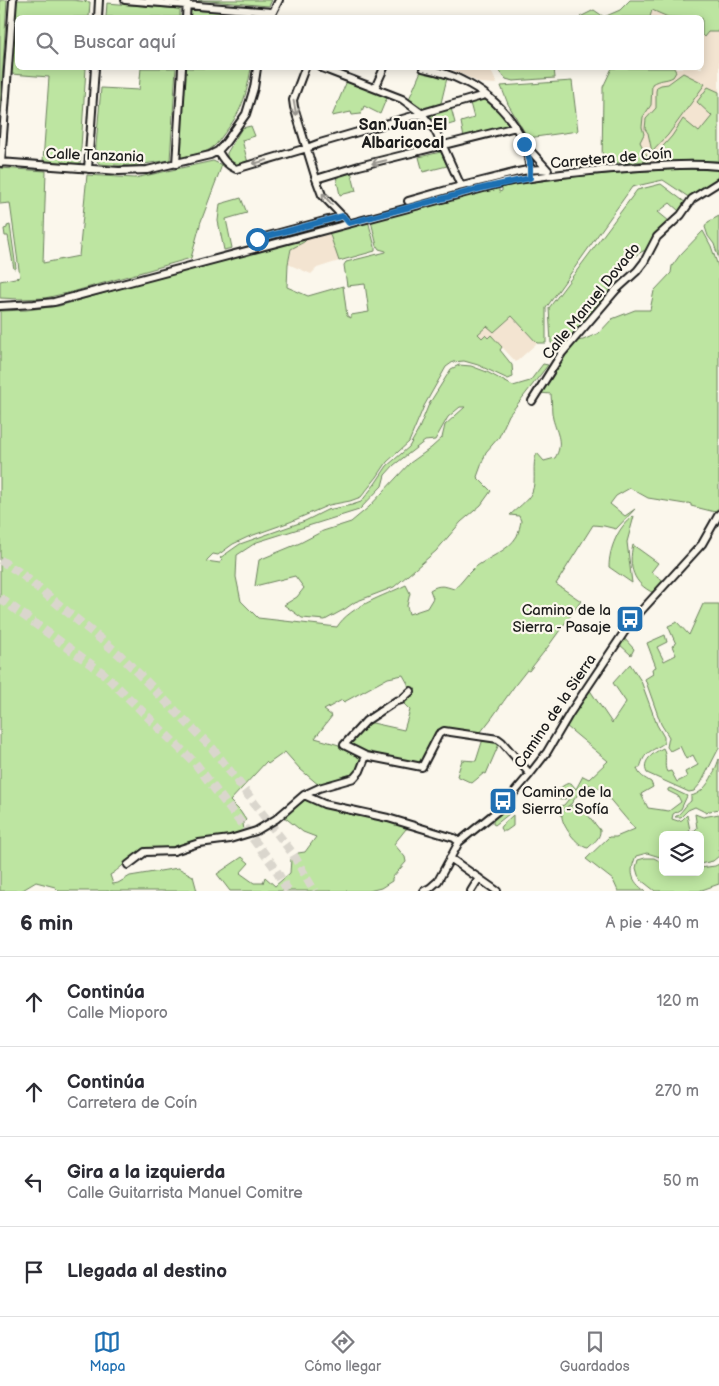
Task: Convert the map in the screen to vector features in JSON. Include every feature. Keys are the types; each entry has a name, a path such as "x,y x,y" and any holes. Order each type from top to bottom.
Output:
{"street":[{"path":"1,163 13,0"},
{"path":"98,15 99,0"},
{"path":"125,0 187,3 271,15 279,0"},
{"path":"88,169 95,70"},
{"path":"176,164 182,70"},
{"path":"257,70 254,88 246,114 218,151 225,162 230,167 236,169 485,95"},
{"path":"304,70 293,100 294,107 322,195 349,223"},
{"path":"327,70 402,99 421,113 434,129 460,186"},
{"path":"375,88 383,70"},
{"path":"432,70 465,81 503,111 516,127 524,144 530,162 530,178"},
{"path":"316,179 359,166 516,127"},
{"path":"524,144 548,170 558,174"},
{"name":"Calle Tanzania","path":"1,163 119,171 147,170 176,164 218,151"},
{"name":"Carretera de Coín","path":"0,306 54,302 483,188 530,178 666,165 719,166"},
{"name":"Carretera de Coín","path":"408,201 460,186 530,170 540,168 548,170"},
{"name":"Calle Manuel Dovado","path":"532,400 562,353 616,290 644,262 657,237 681,215 692,199 719,182"},
{"path":"257,239 343,216"},
{"name":"Camino de la Sierra","path":"424,891 438,881 459,842 501,808 530,774 547,752 570,712 631,622 702,544 719,515"},
{"path":"411,692 366,721 344,745 366,756 422,767 439,734 444,731 498,739 530,774"},
{"path":"128,865 146,852 174,851 198,842 230,839 256,831 276,819 304,795 319,788 354,778 360,771 366,756"},
{"path":"304,795 324,804 388,818 454,838 459,842"},
{"path":"450,858 497,891"},
{"path":"471,891 479,878"}],"shaded area":[{"path":"719,0 719,161 658,161 602,164 603,87 611,70 704,70 704,15 650,15 652,9"},
{"path":"453,70 491,70 497,84 480,83"},
{"path":"329,232 339,261 317,268 311,274 288,264 292,248 308,238"},
{"path":"512,316 537,343 516,362 491,335 488,338 482,338 478,334 487,325 494,332"}],"green space":[{"path":"0,0 7,0 0,114"},
{"path":"17,0 72,0 90,2 89,15 16,15"},
{"path":"198,0 272,0 269,6"},
{"path":"630,0 719,0 719,32 708,32 704,37 704,15 663,15 652,10 651,15 609,15 620,10"},
{"path":"107,3 180,9 180,15 106,15"},
{"path":"190,10 263,15 190,15"},
{"path":"594,10 601,15 584,15"},
{"path":"15,25 15,70 86,70 80,164 43,161 49,77 11,74"},
{"path":"141,70 176,70 170,160 131,166 99,164 95,157 101,88 139,90"},
{"path":"186,70 251,70 242,103 235,118 218,141 206,151 180,158"},
{"path":"499,70 554,70 555,78 513,81 506,79"},
{"path":"611,70 675,70 676,72 673,77 652,84 651,105 643,117 642,127 644,134 640,142 649,161 602,164 603,87"},
{"path":"421,71 447,78 441,103 423,108 409,99"},
{"path":"683,73 705,84 668,135 652,152 648,133 645,129 646,119 656,108 657,87 668,84"},
{"path":"347,81 387,97 380,114 364,106 361,114 352,115 351,112 332,116"},
{"path":"572,81 578,131 528,138 508,104 501,86"},
{"path":"708,87 719,92 719,161 658,161 658,152 683,119 699,132 712,116 697,102"},
{"path":"484,99 499,112 509,125 508,127 464,138 461,122 474,118 470,103"},
{"path":"451,108 455,123 438,128 431,115"},
{"path":"251,126 255,136 242,140 248,163 234,165 227,158 227,153 242,128"},
{"path":"441,152 447,166 423,172 419,157"},
{"path":"213,161 222,165 200,224 191,258 45,298 0,298 0,281 20,277 10,203 0,204 0,168 46,171 43,263 79,256 87,175 135,178"},
{"path":"684,169 719,170 719,179 690,198 663,180 632,187 546,308 546,343 537,343 512,316 494,332 487,326 478,334 482,338 485,335 488,338 491,335 502,347 500,350 512,365 513,377 508,379 478,365 464,361 453,362 446,367 424,406 409,442 387,462 361,497 329,505 248,537 233,544 218,555 213,554 206,561 220,563 222,560 220,558 240,544 305,521 327,510 361,502 387,466 409,447 429,404 451,369 459,365 471,366 513,386 530,381 543,364 548,365 509,415 499,437 486,452 477,477 491,491 481,505 461,522 436,551 394,587 355,602 325,620 302,618 284,605 297,597 304,588 295,576 255,586 259,560 323,531 351,522 369,507 410,463 442,438 445,425 465,407 460,407 448,417 435,440 425,441 394,465 385,475 382,486 359,510 257,542 237,555 236,577 241,601 258,618 337,627 350,613 359,607 406,585 410,593 407,606 409,614 427,608 433,598 430,590 442,586 454,589 473,569 509,546 517,536 521,521 519,516 510,515 525,502 532,492 534,462 537,453 544,461 555,458 558,453 559,438 552,416 551,394 539,393 556,366 575,341 583,340 599,333 612,319 635,310 650,310 654,291 671,273 672,266 680,255 703,231 711,246 719,269 719,507 715,512 691,506 688,503 648,498 630,488 616,496 610,504 625,516 635,509 616,529 593,525 556,584 581,601 547,648 529,671 527,670 480,733 445,729 420,762 415,764 370,755 348,745 368,722 404,730 410,710 401,701 415,693 409,690 403,675 388,678 344,702 342,700 324,710 332,716 315,738 339,745 340,748 364,759 354,775 320,786 300,769 285,752 268,764 266,762 230,801 246,820 243,823 244,831 238,835 146,852 133,858 110,875 113,884 130,876 178,868 193,876 197,891 59,891 55,887 36,882 21,891 0,891 0,311 59,306 217,261 308,238 291,249 287,287 308,296 343,286 347,316 351,318 351,315 369,312 365,284 347,286 344,265 346,262 386,252 377,246 371,221 499,187 499,192 502,191 502,187 570,177"},
{"path":"351,171 356,191 340,195 336,176"},
{"path":"661,184 686,203 679,211 670,203 658,212 669,221 654,235 645,251 634,257 619,270 612,279 618,284 613,289 602,283 611,291 566,344 556,349 551,343 549,308 637,190"},
{"path":"241,198 247,213 226,219 232,248 224,250 218,221 220,204"},
{"path":"719,216 719,259 705,227 708,222"},
{"path":"367,222 375,251 339,261 329,232"},
{"path":"10,225 16,268 14,269 8,236 5,236 4,229"},
{"path":"633,516 627,542 632,583 609,567 609,560 615,539 623,526"},
{"path":"633,545 658,563 651,572 664,581 654,593 641,585 634,574 631,560"},
{"path":"703,604 719,604 719,748 701,783 694,791 689,792 647,773 647,761 655,752 663,748 667,772 671,771 677,782 687,777 685,772 698,765 693,755 686,759 680,746 670,751 667,747 669,737 661,724 645,679 653,674 652,669 656,667 647,643 665,635 667,642 657,647 664,661 676,655 672,646 676,644 668,626 677,622 689,635"},
{"path":"623,637 634,649 631,655 618,643"},
{"path":"630,664 641,681 657,725 664,737 664,743 649,752 640,768 637,768 641,775 651,782 653,787 641,794 648,808 669,811 681,802 678,796 668,791 670,788 687,796 681,809 673,814 672,819 682,820 687,815 690,830 659,831 659,857 647,853 636,856 632,867 634,880 645,891 618,891 613,880 586,859 609,837 616,837 635,829 601,789 590,785 583,787 571,804 561,811 561,816 556,807 564,805 573,794 565,799 558,799 556,795 560,788 571,783 576,789 583,776 589,779 608,761 566,726 589,689 612,723 626,702 613,683"},
{"path":"483,739 493,740 499,744 486,774 484,773 472,783 457,776 462,760 476,761"},
{"path":"719,759 719,809 705,812 695,807 688,810 681,817 675,817 691,801 691,796 697,794 706,786"},
{"path":"514,796 517,798 509,814 495,825 493,824 493,819"},
{"path":"305,800 334,810 364,815 414,828 406,829 394,844 405,857 406,862 392,878 392,881 381,888 369,891 230,891 217,874 242,857 249,863 240,873 254,883 263,883 265,877 275,886 290,873 291,859 298,853 305,852 316,837 303,832 283,816"},
{"path":"579,804 600,830 598,838 588,848 579,844 567,829 562,818 565,810"},
{"path":"695,814 703,817 719,814 719,856 713,861 704,863 704,831 694,831 697,828"},
{"path":"513,815 513,826 506,831 502,831 501,826"},
{"path":"654,858 659,861 659,876 704,876 704,867 719,864 719,884 699,891 655,891 641,880 638,875 636,868 638,860"}],"tunnel":[{"path":"0,560 19,572 120,655 213,749 293,854 314,891"},
{"path":"0,598 103,673 195,763 273,865 288,891"}],"place":[{"name":"Camino de la Sierra - Pasaje","path":"630,619"},
{"name":"Camino de la Sierra - Sofía","path":"503,801"}],"district":[{"name":"San Juan-El Albaricocal","path":"403,133"}],"route":[{"path":"257,239 343,216 349,223 506,182 530,178 530,162 524,144"}]}
